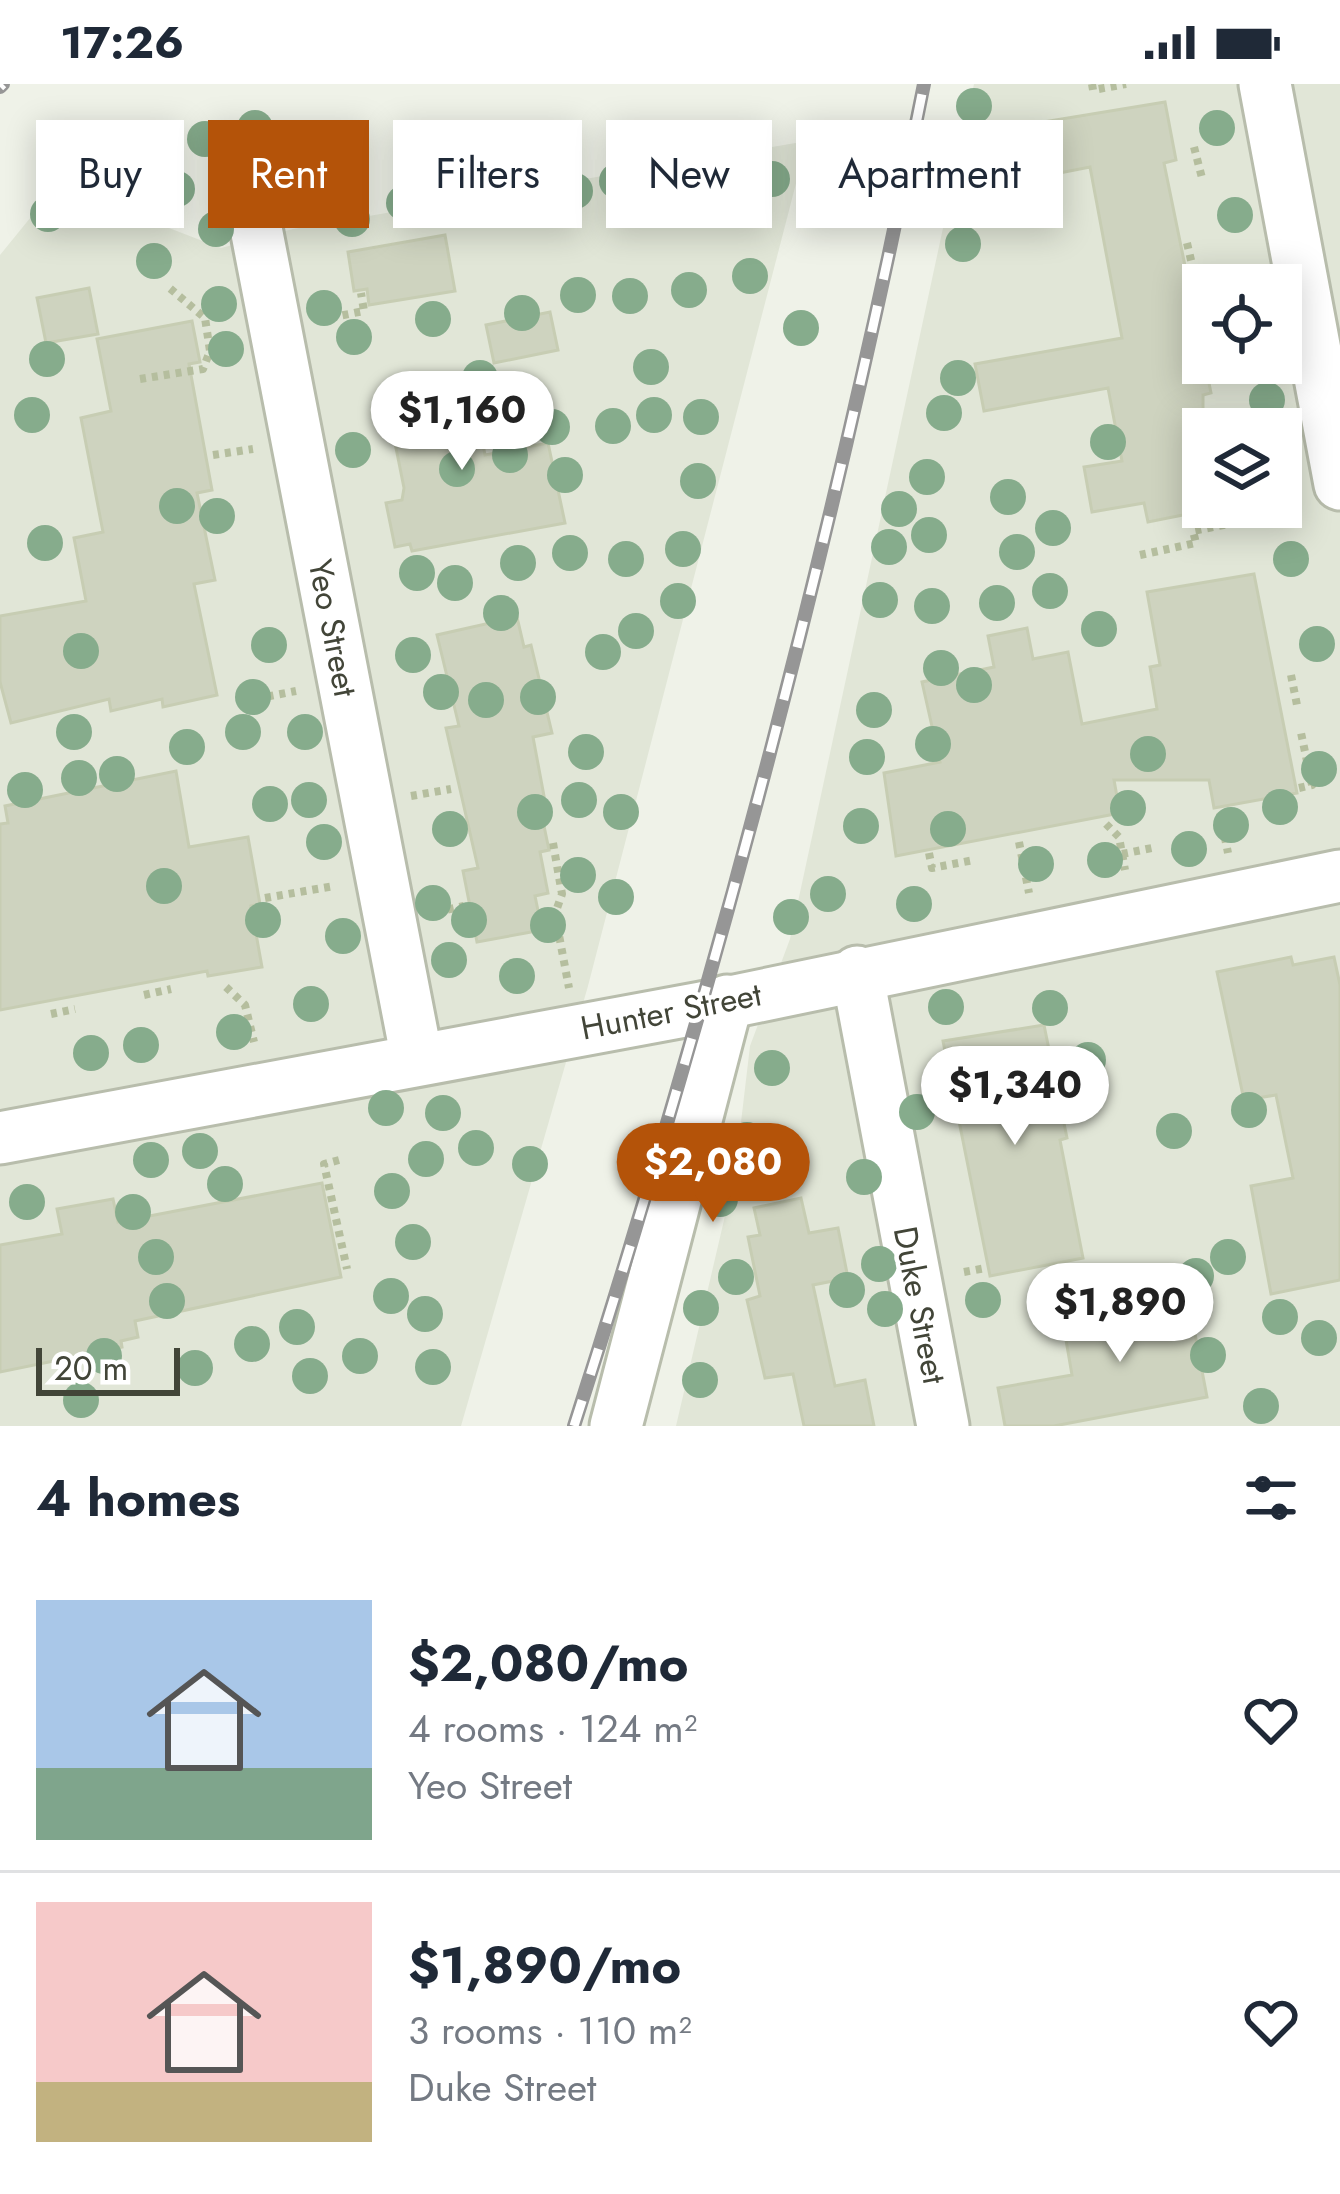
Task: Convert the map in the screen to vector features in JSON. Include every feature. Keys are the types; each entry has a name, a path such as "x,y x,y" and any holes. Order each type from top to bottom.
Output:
{"street":[{"path":"1265,84 1324,496"},
{"name":"Yeo Street","path":"256,228 417,1059"},
{"name":"Hunter Street","path":"0,1138 727,1001 1340,876"},
{"name":"Duke Street","path":"856,972 944,1426"},
{"path":"616,1426 727,1001"}],"path":[{"path":"1092,84 1093,90 1126,84"},
{"path":"1194,147 1202,178"},
{"path":"1187,243 1192,264"},
{"path":"140,380 203,369 210,351 206,318 166,285"},
{"path":"310,322 364,310 361,293"},
{"path":"213,455 265,447"},
{"path":"1140,555 1196,543 1193,531 1324,496"},
{"path":"1292,676 1298,710"},
{"path":"244,701 313,688"},
{"path":"1299,788 1312,785 1300,728"},
{"path":"402,798 451,789"},
{"path":"1220,813 1231,865"},
{"path":"1106,824 1119,837 1128,885"},
{"path":"1019,842 1030,903"},
{"path":"553,843 562,894 555,914 571,994"},
{"path":"1122,854 1152,848"},
{"path":"929,853 932,868 974,860"},
{"path":"265,898 351,883"},
{"path":"426,915 464,906"},
{"path":"226,987 245,1005 257,1055"},
{"path":"144,995 171,989"},
{"path":"51,1014 75,1009"},
{"path":"339,1160 324,1164 347,1269"},
{"path":"962,1272 986,1268"}],"shaded area":[{"path":"974,84 1340,84 1340,1426 676,1426 735,1173 750,1046 790,939 943,228 1063,228 1063,120 966,120"},
{"path":"796,143 796,183 588,986 461,1426 0,1426 0,255 36,211 36,228 169,228 221,248 299,228 369,228 369,216 393,212 393,228 582,228 582,180 606,175 606,228 772,228 772,147"}],"building":[{"path":"1165,102 1176,160 1164,163 1185,264 1182,384 1209,384 1211,393 1203,395 1203,408 1182,408 1182,515 1148,522 1144,503 1092,512 1084,467 1122,461 1108,388 984,411 975,364 1122,338 1090,167 1063,172 1063,120 1056,120"},
{"path":"445,235 455,291 369,305 367,289 354,291 348,252"},
{"path":"89,288 98,334 46,343 37,298"},
{"path":"550,312 558,350 494,363 486,325"},
{"path":"192,321 200,362 189,364 212,490 197,493 215,580 194,584 217,695 163,707 162,699 111,711 109,699 11,723 0,682 0,616 86,601 74,538 103,532 81,418 111,411 97,339"},
{"path":"470,377 485,455 548,443 565,523 412,551 410,544 395,547 386,503 402,500 404,488 385,393"},
{"path":"1254,574 1297,793 1214,808 1209,780 1114,780 1120,813 896,856 884,773 940,762 922,682 994,667 988,636 1027,628 1033,659 1068,652 1082,724 1157,709 1150,667 1160,665 1147,592"},
{"path":"517,617 524,647 531,645 552,733 533,737 544,796 538,797 549,850 540,852 548,893 535,896 542,930 477,942 463,871 478,868 446,728 459,726 437,635"},
{"path":"176,771 189,847 248,837 260,904 251,906 262,967 208,976 207,971 0,1010 0,824 8,823 5,806"},
{"path":"1291,957 1293,965 1334,957 1340,985 1340,1280 1271,1294 1251,1186 1293,1178 1276,1095 1244,1100 1217,972"},
{"path":"1044,1025 1067,1138 1060,1140 1083,1258 990,1276 943,1041"},
{"path":"322,1183 341,1277 135,1321 138,1337 121,1341 122,1347 0,1372 0,1245 62,1234 57,1209 113,1199 118,1222"},
{"path":"801,1198 809,1233 838,1228 848,1278 813,1285 835,1386 865,1380 874,1426 804,1426 793,1374 765,1378 747,1300 760,1296 748,1237 760,1235 754,1208"},
{"path":"1184,1276 1207,1397 1054,1426 1005,1426 998,1388 1072,1375 1066,1340 1130,1328 1122,1288"}],"railway":[{"path":"0,87 3,84"},
{"path":"574,1426 676,1094 768,760 851,423 924,84"}]}
